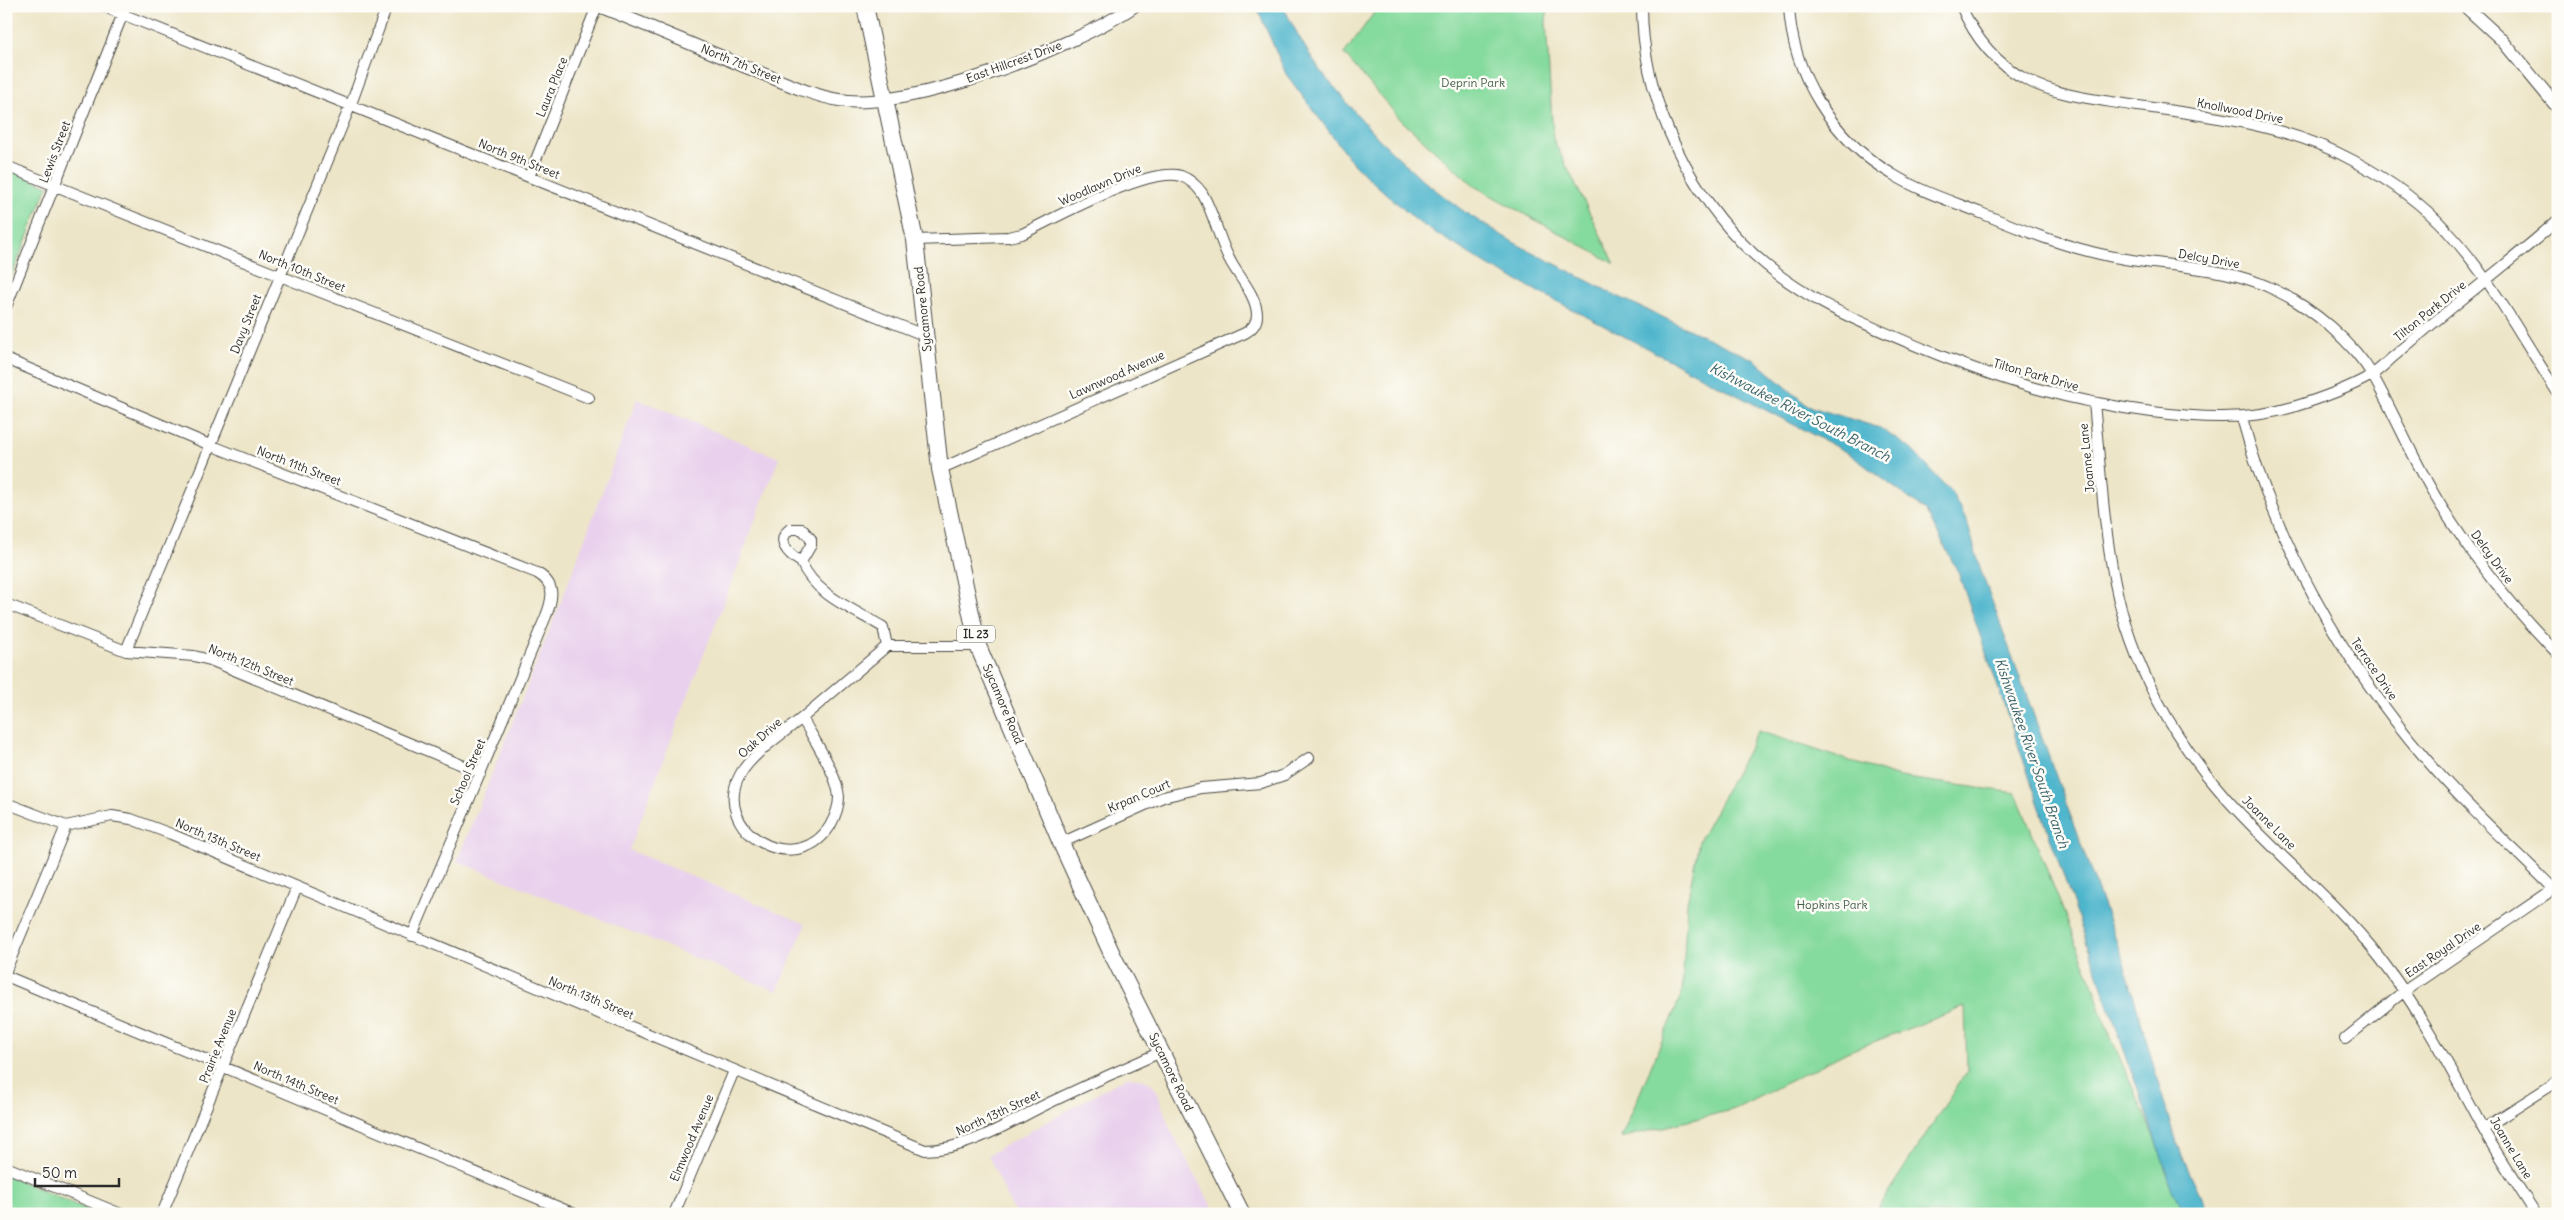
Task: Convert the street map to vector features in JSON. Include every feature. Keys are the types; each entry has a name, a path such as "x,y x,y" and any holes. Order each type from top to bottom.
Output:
{"main road":[{"name":"Sycamore Road","path":"865,6 887,100 915,240 940,469 978,646 1061,843 1112,954 1242,1214"}],"street":[{"name":"North 9th Street","path":"102,6 125,10 529,177 926,336"},
{"name":"Davy Street","path":"126,651 351,104 387,6"},
{"name":"North 7th Street","path":"598,6 783,82 839,100 887,100"},
{"name":"Laura Place","path":"529,177 598,6"},
{"name":"East Hillcrest Drive","path":"887,100 951,84 1005,67 1092,31 1134,6"},
{"name":"Tilton Park Drive","path":"1642,6 1645,43 1654,85 1680,155 1710,205 1757,256 1814,300 1852,320 1985,374 2053,395 2170,414 2242,418 2294,407 2372,375 2488,281 2558,220"},
{"name":"Delcy Drive","path":"1789,6 1796,52 1824,112 1866,157 1890,174 2026,231 2089,252 2110,257 2226,272 2264,285 2318,317 2337,334 2372,375 2415,462 2465,542 2504,595 2558,654"},
{"name":"Knollwood Drive","path":"1961,6 1974,33 2000,62 2023,78 2046,89 2102,101 2255,124 2300,137 2352,160 2383,178 2416,202 2447,230 2488,281 2558,393"},
{"path":"2465,6 2500,39 2558,108"},
{"name":"Lewis Street","path":"6,307 125,10"},
{"name":"North 10th Street","path":"6,166 589,398"},
{"name":"Woodlawn Drive","path":"915,240 1008,237 1022,234 1123,186 1149,177 1181,176 1190,181 1202,194 1230,262 1239,276"},
{"name":"Lawnwood Avenue","path":"940,469 1245,333 1253,326 1257,316 1254,303 1239,276"},
{"name":"North 11th Street","path":"6,359 210,445 537,573 548,580 552,590 551,602 546,616"},
{"name":"Joanne Lane","path":"2094,403 2116,586 2128,631 2142,669 2155,696 2175,731 2202,770 2244,818 2312,883 2389,970 2468,1098 2483,1129 2536,1214"},
{"name":"Terrace Drive","path":"2242,418 2251,451 2291,550 2316,601 2362,676 2432,766 2556,888"},
{"path":"801,562 807,576 818,588 882,627 887,646 978,646"},
{"name":"North 12th Street","path":"6,604 126,651 181,654 210,660 481,773"},
{"name":"School Street","path":"412,936 546,616"},
{"name":"Oak Drive","path":"802,718 835,780 839,805 828,828 812,843 797,848 778,849 762,844 744,827 736,806 736,787 745,768 802,718 887,646"},
{"name":"Krpan Court","path":"1061,843 1170,795 1201,788 1261,783 1284,775 1309,758"},
{"path":"6,803 66,826 6,970"},
{"name":"North 13th Street","path":"66,826 112,816 131,819 925,1150 948,1149 974,1139 1099,1079 1161,1052"},
{"name":"Prairie Avenue","path":"162,1214 297,887"},
{"name":"East Royal Drive","path":"2345,1039 2403,992 2556,888"},
{"name":"North 14th Street","path":"6,976 575,1214"},
{"name":"Elmwood Avenue","path":"674,1214 734,1071"},
{"path":"2483,1129 2558,1081"},
{"path":"6,1167 121,1214"}],"shaded area":[{"path":"637,399 779,458 629,850 806,924 777,991 457,861 562,599"},
{"path":"1127,1077 1139,1078 1151,1083 1157,1091 1170,1129 1216,1214 1015,1214 988,1155"}],"green space":[{"name":"Deprin Park","path":"1379,6 1548,6 1546,21 1553,139 1615,264 1474,186 1401,120 1344,54"},
{"path":"6,169 48,186 6,289"},
{"name":"Hopkins Park","path":"1758,731 1899,777 2016,793 2091,980 2106,1026 2187,1214 1874,1214 1967,1071 1965,1007 1847,1052 1735,1109 1621,1138 1682,993 1687,903 1699,841"},
{"path":"6,1175 97,1214 6,1214"}],"water":[{"name":"Kishwaukee River South Branch","path":"1256,6 1283,6 1301,41 1325,77 1347,103 1379,139 1424,181 1466,213 1513,242 1615,295 1755,360 1808,406 1880,428 1911,449 1952,493 1967,521 1981,571 2124,962 2170,1123 2182,1155 2209,1214 2186,1214 2172,1188 1958,572 1926,511 1848,453 1489,266 1418,222 1355,166 1286,74"}]}
